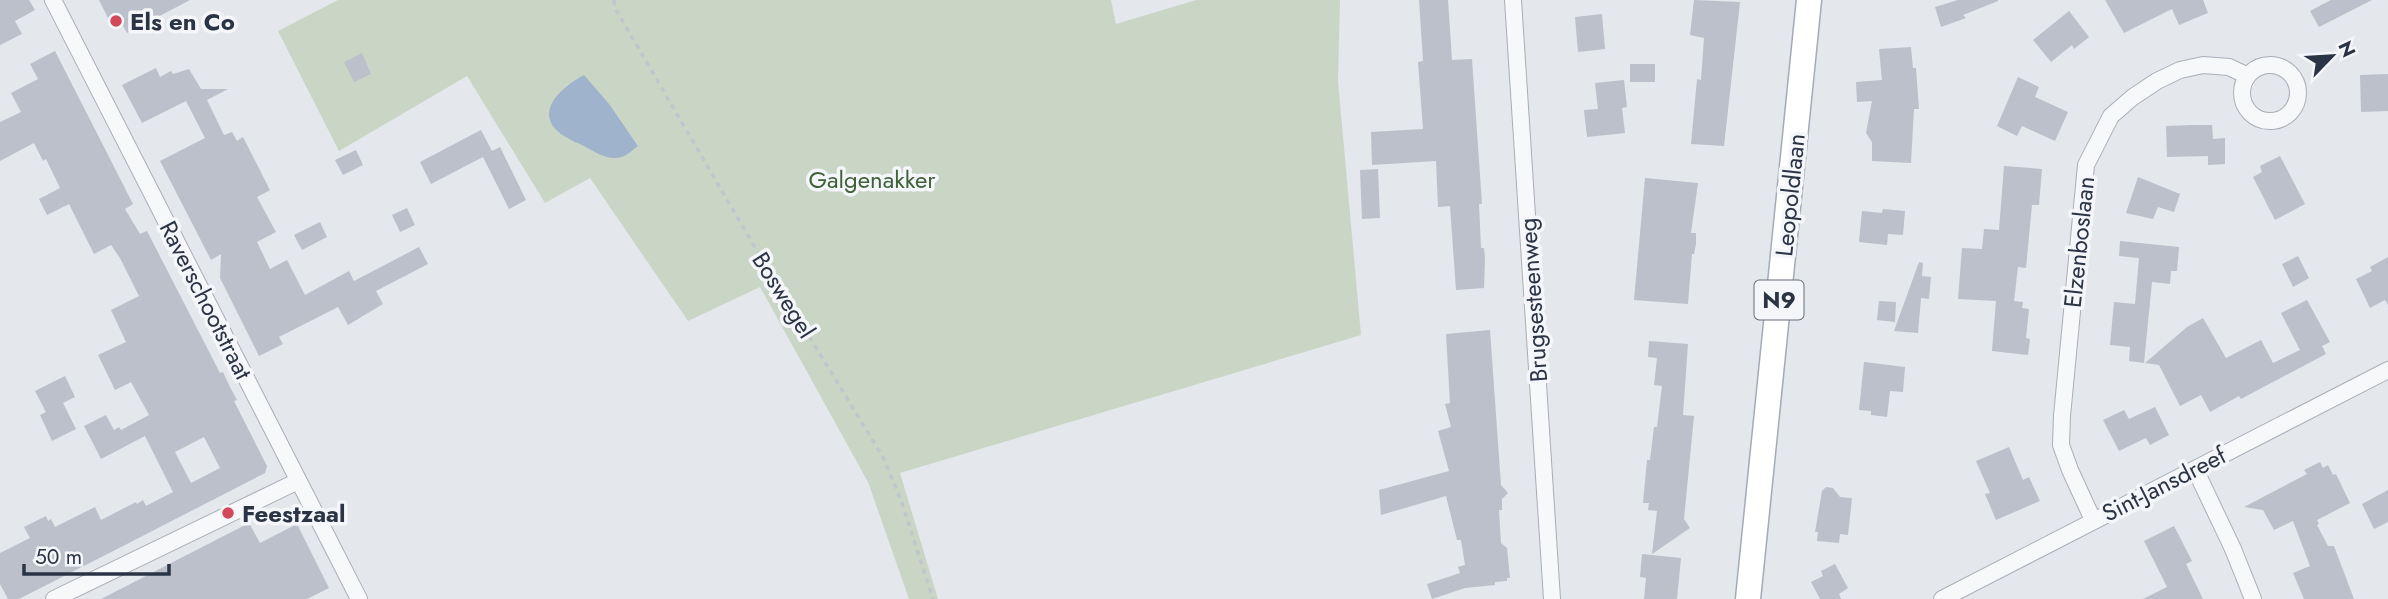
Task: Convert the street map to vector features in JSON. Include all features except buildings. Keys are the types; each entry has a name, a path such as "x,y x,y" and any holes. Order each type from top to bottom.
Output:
{"main road":[{"name":"Leopoldlaan","path":"1748,599 1809,0"}],"street":[{"name":"Raverschootstraat","path":"53,0 359,599"},
{"name":"Brugsesteenweg","path":"1513,0 1552,599"},
{"name":"Elzenboslaan","path":"2094,520 2061,445 2086,165 2111,117 2133,97 2157,81 2180,70 2203,65 2229,67 2248,76"},
{"name":"Sint-Jansdreef","path":"1942,599 2388,370"},
{"path":"2195,468 2253,599"},
{"path":"54,599 298,481"}],"path":[{"name":"Boswegel","path":"614,0 615,8 764,263 883,457 902,503 933,599"}],"green space":[{"name":"Galgenakker","path":"338,0 1111,0 1116,24 1196,0 1340,0 1338,81 1361,335 900,473 938,599 909,599 868,482 760,287 688,321 590,178 545,203 467,76 339,151 278,31","holes":["583,75 610,105 638,146 581,144 563,135"]}],"water":[{"path":"584,75 610,105 638,146 624,156 602,156 554,128 549,110 553,102 566,87"}],"place":[{"name":"Els en Co","path":"116,21"},
{"name":"Feestzaal","path":"228,513"}]}
